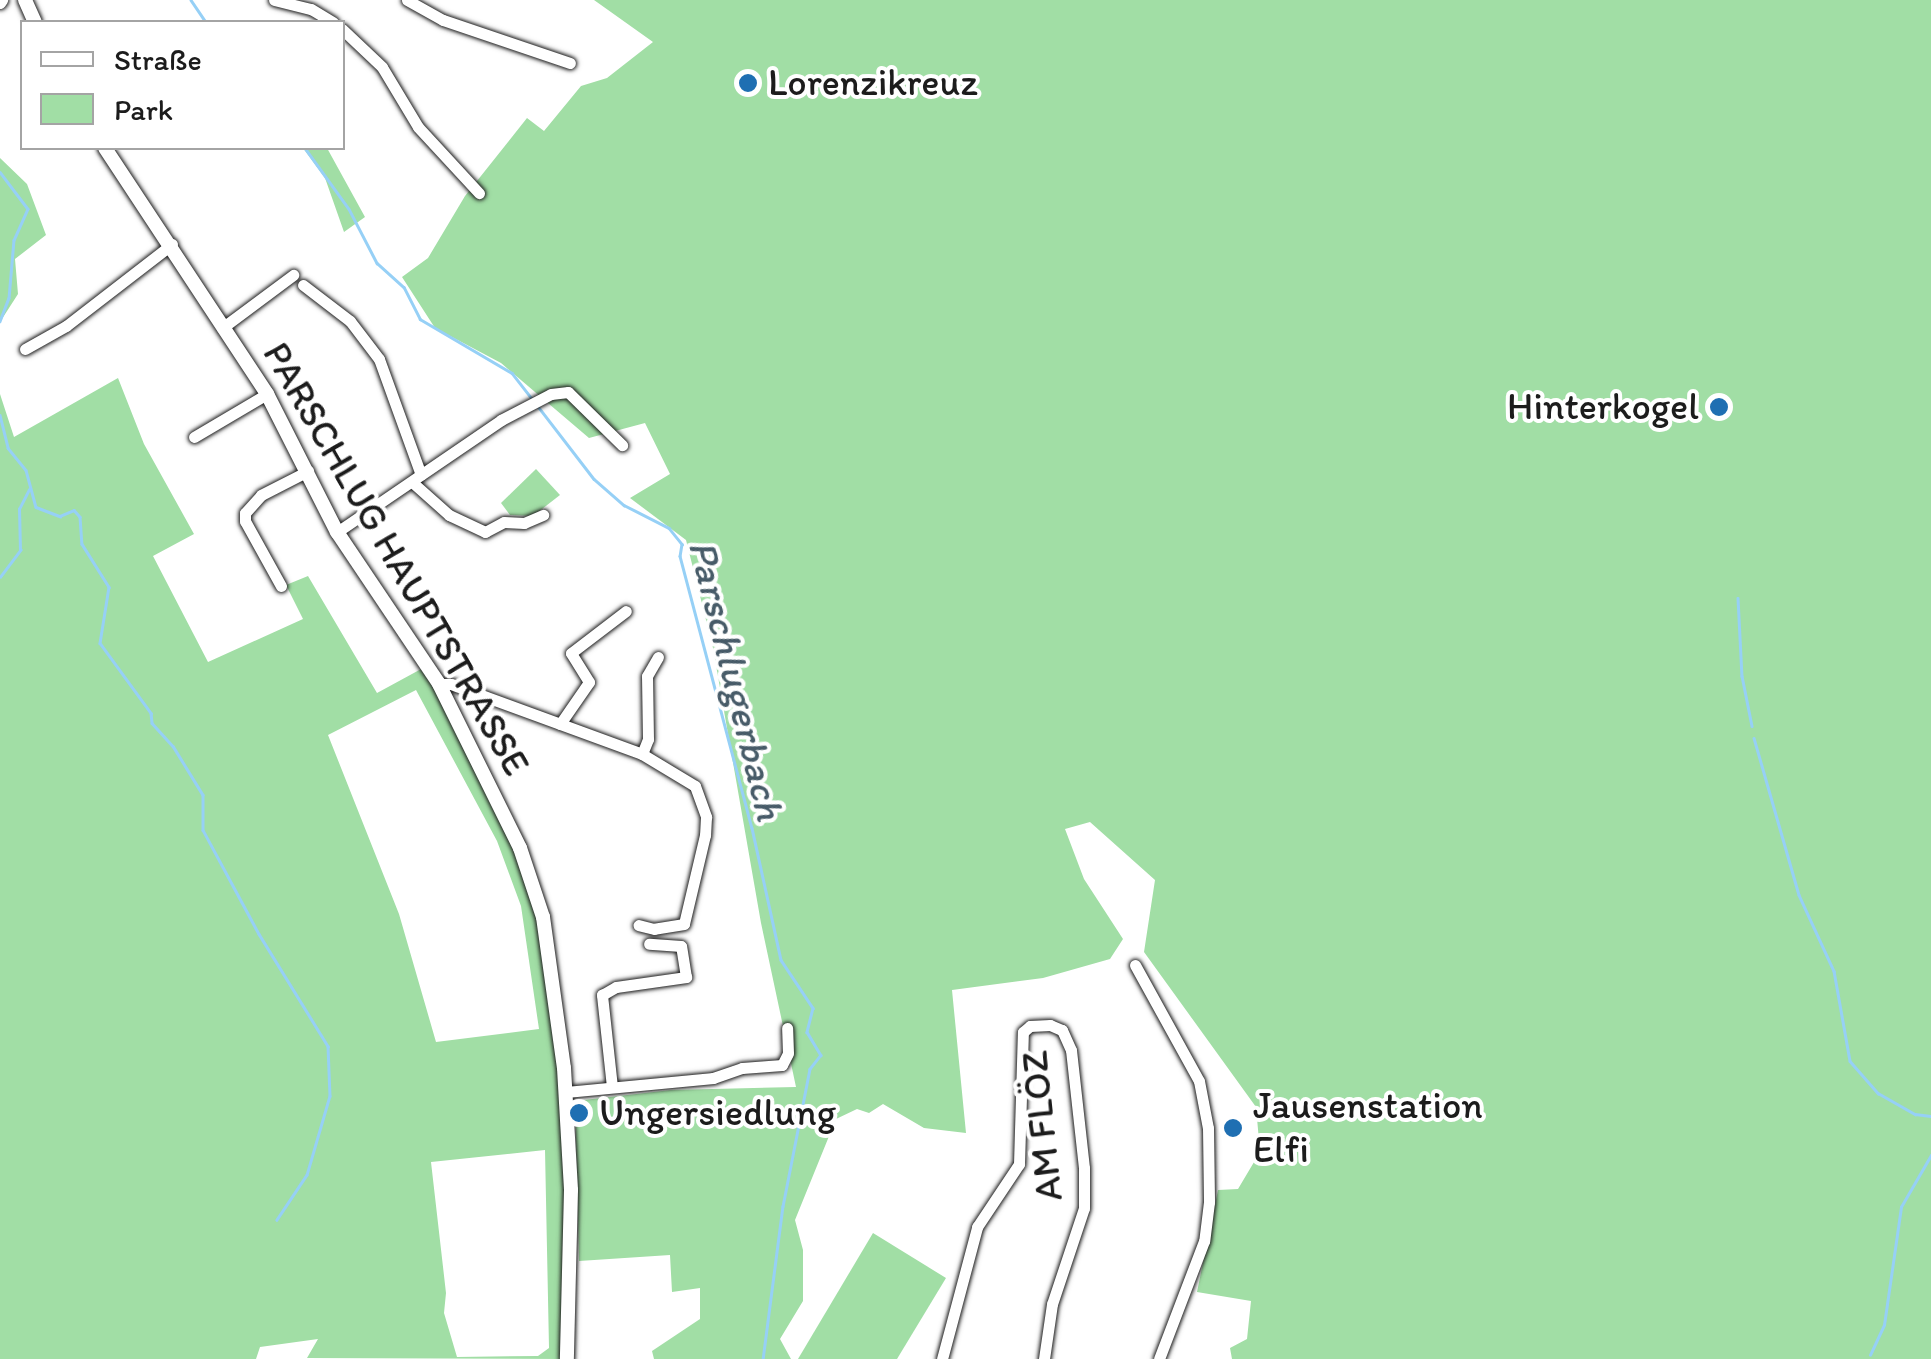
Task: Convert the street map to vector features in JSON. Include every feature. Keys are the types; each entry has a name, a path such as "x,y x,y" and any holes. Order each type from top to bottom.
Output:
{"main road":[{"name":"PARSCHLUG HAUPTSTRASSE","path":"106,150 172,244 267,394 337,532 439,684 502,806 544,917 556,990 572,1190 567,1359"}],"street":[{"path":"274,0 311,9 330,20"},
{"path":"407,0 442,20 570,63"},
{"path":"345,33 382,67 418,127 479,193"},
{"path":"25,349 66,326 172,244"},
{"path":"222,326 298,280 350,321 379,359 417,478 449,515 484,532 504,522 524,523 543,515"},
{"path":"337,532 533,402 551,394 568,392 622,445"},
{"path":"194,437 267,394"},
{"path":"281,586 245,521 245,513 260,495 308,471"},
{"path":"560,724 589,682 572,653 626,611"},
{"path":"642,754 648,739 647,676 658,657"},
{"path":"439,684 451,684 642,754 695,786 706,817 684,924 654,929 638,925"},
{"path":"612,1087 602,995 616,987 686,977 680,946 650,944"},
{"path":"1135,966 1198,1082 1208,1128 1209,1202 1204,1241 1159,1359"},
{"name":"AM FLÖZ","path":"942,1359 977,1227 1019,1164 1023,1032 1030,1026 1050,1024 1062,1030 1071,1050 1084,1208 1052,1304 1044,1359"},
{"path":"566,1092 713,1078 742,1068 782,1065 788,1053 788,1028"}],"green space":[{"path":"594,0 1931,0 1931,1359 1232,1359 1230,1348 1247,1339 1251,1301 1197,1292 1218,1190 1238,1189 1260,1152 1256,1107 1144,952 1155,880 1090,822 1065,829 1084,879 1123,939 1110,959 1043,978 952,990 966,1133 924,1128 883,1104 869,1113 857,1109 836,1119 795,1220 803,1250 803,1301 780,1339 791,1359 654,1359 652,1351 700,1319 700,1288 672,1292 670,1255 579,1261 575,1101 671,1090 796,1087 761,923 713,648 686,540 630,498 670,474 645,423 589,438 501,363 435,328 402,277 428,258 465,196 527,118 544,131 581,86 607,78 653,42"},
{"path":"304,150 328,150 365,217 344,232 325,178"},
{"path":"0,158 27,184 46,235 15,259 18,294 0,322"},
{"path":"118,378 144,444 194,534 153,556 208,662 303,619 286,585 308,576 377,693 423,668 500,812 537,908 556,1030 568,1249 562,1359 307,1358 318,1339 260,1347 256,1359 0,1359 0,394 14,437","holes":["416,690 497,841 521,906 539,1029 436,1042 399,914 328,735","545,1150 549,1348 538,1356 457,1357 444,1313 446,1293 431,1162"]},
{"path":"536,469 560,495 533,516 510,515 501,503"},
{"path":"873,1233 946,1278 897,1359 798,1359"}],"waterway":[{"name":"Parschlugerbach","path":"191,0 205,20"},
{"name":"Parschlugerbach","path":"306,150 349,209 377,263 404,287 420,319 512,373 532,399"},
{"path":"0,172 28,209 14,240 9,298 0,321"},
{"name":"Parschlugerbach","path":"537,405 594,479 624,505 669,528 682,544 680,556 752,828 781,960 813,1008 807,1032 821,1055 810,1069 783,1206 763,1359"},
{"path":"0,415 8,448 26,470 36,507 60,516 74,510 80,517 82,544 109,587 100,643 203,795 203,830 259,934 328,1046 330,1096 307,1175 277,1220"},
{"path":"0,577 20,550 19,509 29,489"},
{"path":"1738,598 1742,676 1752,726"},
{"path":"1754,738 1799,895 1834,971 1850,1061 1878,1093 1915,1114 1931,1116"},
{"path":"1870,1355 1884,1325 1901,1207 1931,1155"}],"place":[{"name":"Lorenzikreuz","path":"748,83"},
{"name":"Hinterkogel","path":"1719,407"},
{"name":"Ungersiedlung","path":"579,1113"},
{"name":"Jausenstation Elfi","path":"1233,1128"}]}
